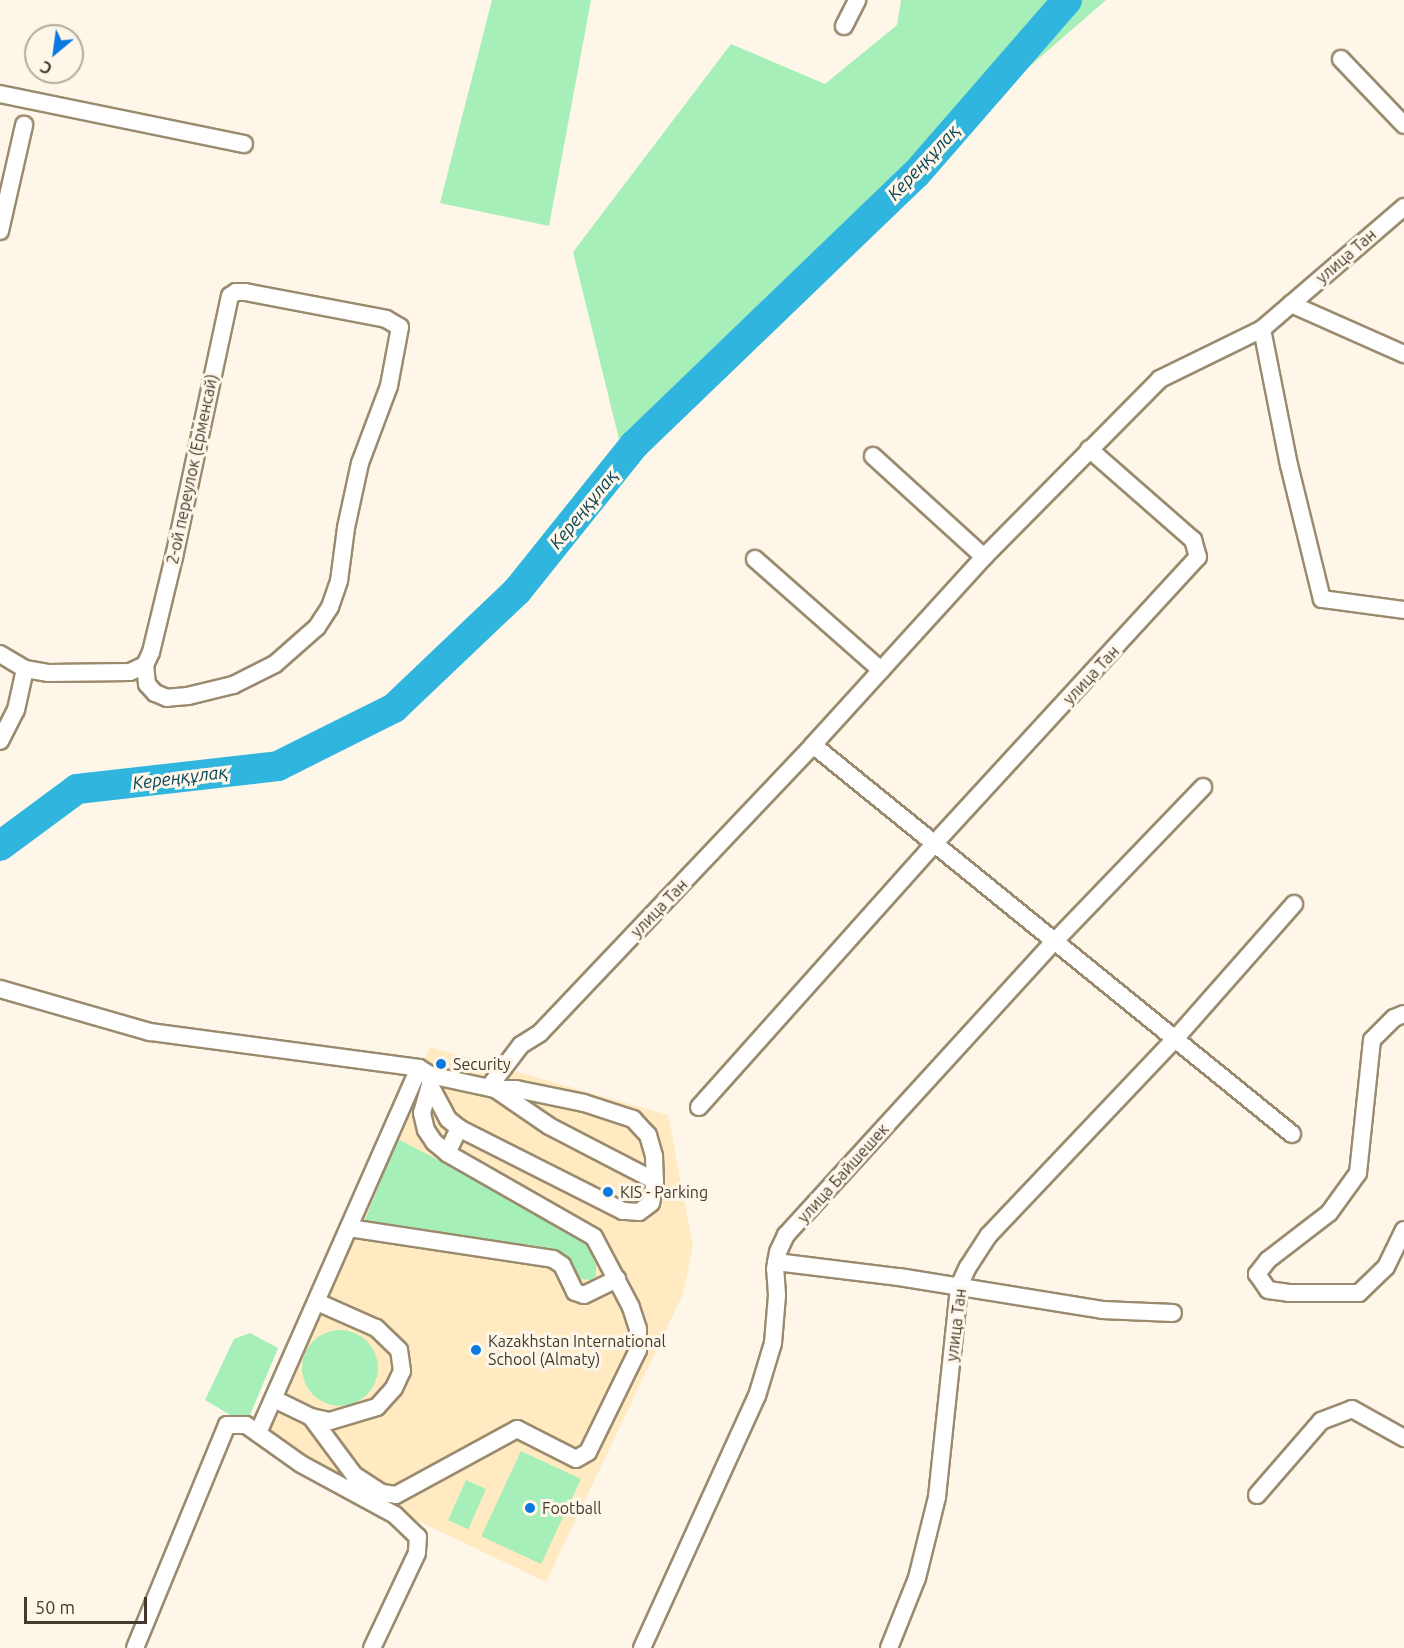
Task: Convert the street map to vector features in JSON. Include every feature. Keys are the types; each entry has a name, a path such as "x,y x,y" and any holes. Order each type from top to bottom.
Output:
{"street":[{"path":"844,26 857,0"},
{"path":"1341,59 1404,125"},
{"path":"0,94 244,144"},
{"path":"0,231 24,125"},
{"name":"улица Тан","path":"492,1088 502,1068 521,1045 540,1033 813,745 984,556 1160,379 1262,329 1404,207"},
{"name":"2-ой переулок (Ерменсай)","path":"236,292 244,292 386,319 400,327 400,337 389,386 360,463 346,528 339,581 330,607 317,627 275,664 233,685 188,696 166,698 154,693 147,684 145,665 151,652 174,556 230,296 236,292"},
{"path":"1291,304 1404,354"},
{"path":"1262,329 1289,465 1322,599 1404,610"},
{"name":"улица Тан","path":"699,1107 933,845 1198,557 1193,540 1089,449"},
{"path":"873,456 984,556"},
{"path":"754,559 881,670"},
{"path":"0,654 25,669 48,673 130,672 145,665"},
{"path":"0,741 16,710 25,669"},
{"path":"813,745 933,845 1292,1134"},
{"name":"улица Байшешек","path":"642,1648 757,1396 773,1343 776,1262 786,1235 1054,942 1203,788"},
{"name":"улица Тан","path":"889,1648 917,1578 937,1497 959,1286 989,1235 1175,1039 1294,904"},
{"path":"0,989 150,1032 426,1076 492,1088 516,1089 585,1103 633,1119 648,1135 654,1156 655,1181 651,1203 639,1212 623,1211 459,1128 448,1119 426,1076"},
{"path":"1404,1014 1394,1018 1372,1040 1358,1173 1329,1213 1268,1260 1257,1274 1268,1290 1289,1293 1359,1293 1386,1267 1404,1230"},
{"path":"311,1417 354,1475 382,1492 396,1495 517,1428 576,1459 588,1452 638,1350 638,1329 631,1307 594,1238 447,1154 434,1142 426,1130 422,1113 426,1076"},
{"path":"258,1433 349,1228 426,1076"},
{"path":"492,1088 549,1126 655,1181"},
{"path":"447,1154 459,1128"},
{"path":"349,1228 553,1258 562,1265 575,1292 584,1295 617,1279"},
{"path":"776,1262 959,1286 1102,1310 1173,1313"},
{"path":"274,1399 311,1417 330,1421 377,1407 394,1388 402,1371 399,1350 376,1328 317,1302"},
{"path":"1257,1495 1321,1421 1352,1409 1404,1438"},
{"path":"135,1648 227,1425 246,1425 301,1464 395,1515 418,1537 417,1553 372,1648"}],"shaded area":[{"name":"Kazakhstan International School (Almaty)","path":"430,1047 668,1115 693,1246 683,1294 546,1582 318,1473 258,1433"}],"green space":[{"path":"492,0 591,0 549,226 440,203"},
{"path":"901,0 1106,0 783,281 619,439 573,252 731,44 825,84 897,25"},
{"path":"398,1139 577,1233 589,1246 596,1266 596,1276 591,1280 581,1279 561,1259 540,1246 380,1228 364,1222"},
{"path":"340,1330 355,1333 367,1341 375,1353 378,1368 375,1383 367,1395 355,1403 340,1406 325,1403 313,1395 305,1383 302,1368 305,1353 313,1341 325,1333"},
{"path":"250,1333 278,1348 250,1415 232,1416 205,1400 234,1339"},
{"name":"Football","path":"521,1451 581,1479 541,1564 481,1536"},
{"path":"466,1480 486,1489 468,1529 448,1520"}],"waterway":[{"name":"Кереңқұлақ","path":"0,846 77,789 278,766 394,708 517,591 634,445 916,174 1067,0"}],"place":[{"name":"Security","path":"441,1064"},
{"name":"KIS - Parking","path":"608,1192"},
{"name":"Kazakhstan International School (Almaty)","path":"476,1350"},
{"name":"Football","path":"530,1508"}]}
